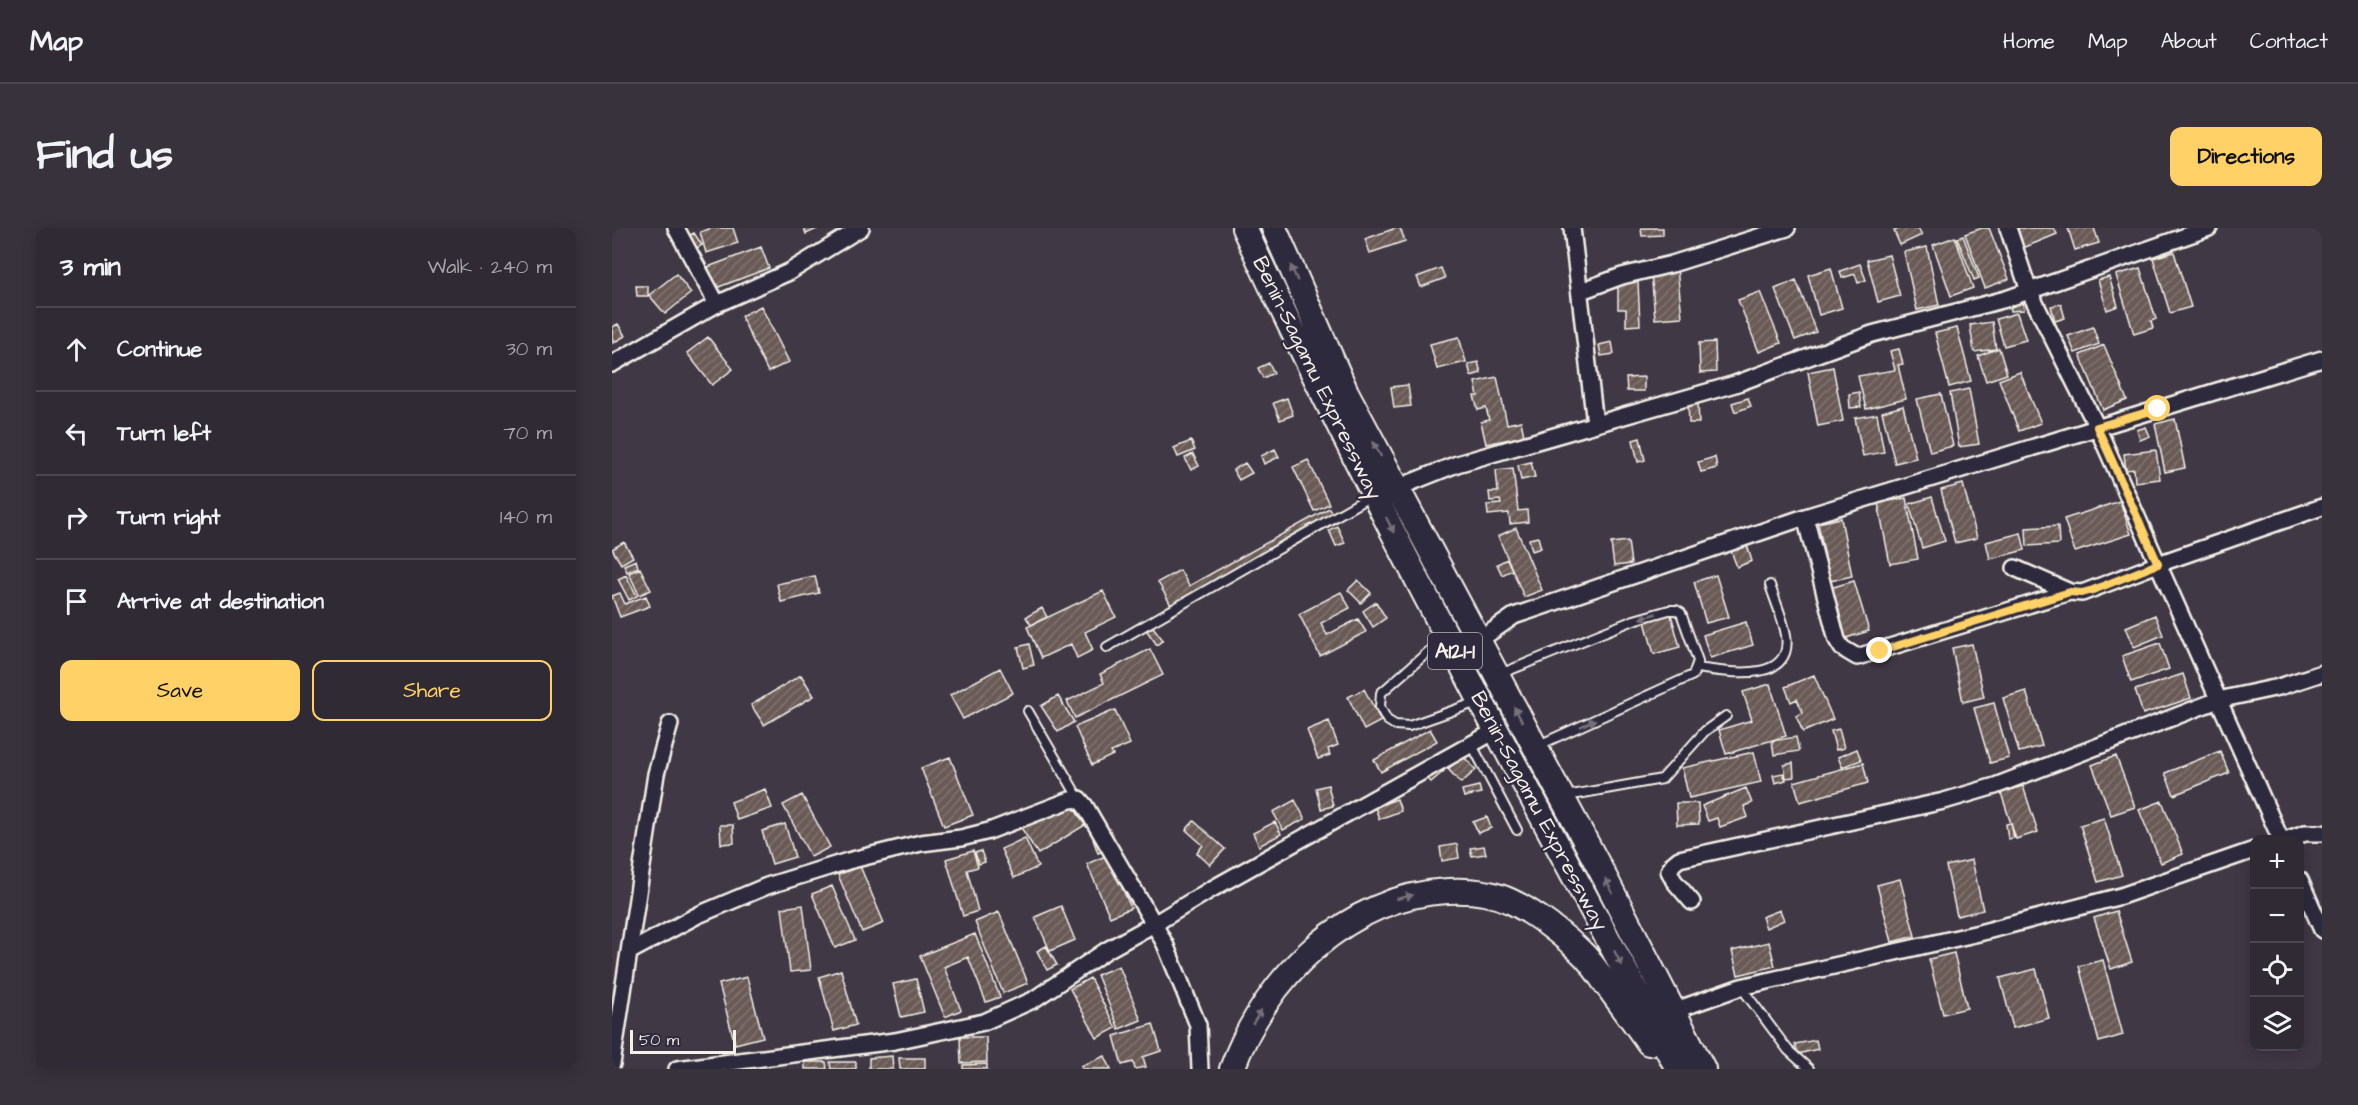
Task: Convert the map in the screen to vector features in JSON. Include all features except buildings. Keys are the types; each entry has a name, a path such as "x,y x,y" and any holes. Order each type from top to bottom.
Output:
{"highway":[{"name":"Benin-Sagamu Expressway","path":"1244,228 1309,368 1495,731 1678,1069"},
{"name":"A121-1","path":"1274,228 1346,392 1562,797 1703,1069"},
{"path":"1232,1069 1242,1041 1267,1001 1294,966 1324,940 1366,912 1391,900 1427,892 1458,891 1485,893 1510,901 1540,920 1585,955 1669,1069"},
{"path":"1673,1011 1715,1069"}],"street":[{"path":"676,228 717,304"},
{"path":"612,364 717,304 789,272 861,228"},
{"path":"1572,228 1595,424"},
{"path":"1581,291 1622,276 1672,264 1786,228"},
{"path":"2008,228 2029,291 2097,427 2281,835"},
{"path":"1398,488 1457,464 1735,384 1872,334 2029,291 2209,228"},
{"path":"1478,641 1514,616 1805,517 2322,359"},
{"path":"2015,568 2070,592 2082,593 2322,507"},
{"path":"1805,517 1837,640 1842,648 1857,657 2070,592"},
{"path":"1692,902 1674,881 1669,871 1679,860 1944,801 1975,792 2218,700 2279,687 2322,674"},
{"path":"612,1064 657,774 670,724"},
{"path":"677,1069 895,1041 984,1023 1034,1000 1107,950 1495,731"},
{"path":"629,952 698,915 767,886 848,861 921,843 961,838 989,831 1070,800 1079,799 1165,944 1198,1025 1200,1069"},
{"path":"2299,835 2322,832"},
{"path":"1673,1011 1741,987 1979,933 2121,896 2250,851"},
{"path":"2304,889 2322,930"}],"lane":[{"path":"1107,648 1374,495"},
{"path":"1697,668 1744,674 1770,668 1781,660 1785,650 1786,636 1770,585"},
{"path":"1497,675 1634,620 1669,610 1681,613 1698,661 1693,675 1535,747"},
{"path":"1447,636 1381,693 1380,707 1387,720 1395,725 1409,726 1480,701"},
{"path":"1028,711 1079,799"},
{"path":"1562,797 1662,779 1705,731 1726,716"},
{"path":"1472,745 1516,830"},
{"path":"1741,987 1788,1050 1809,1069"}],"route":[{"path":"1880,651 2070,592 2082,593 2093,590 2158,564 2097,427 2158,409"}]}
